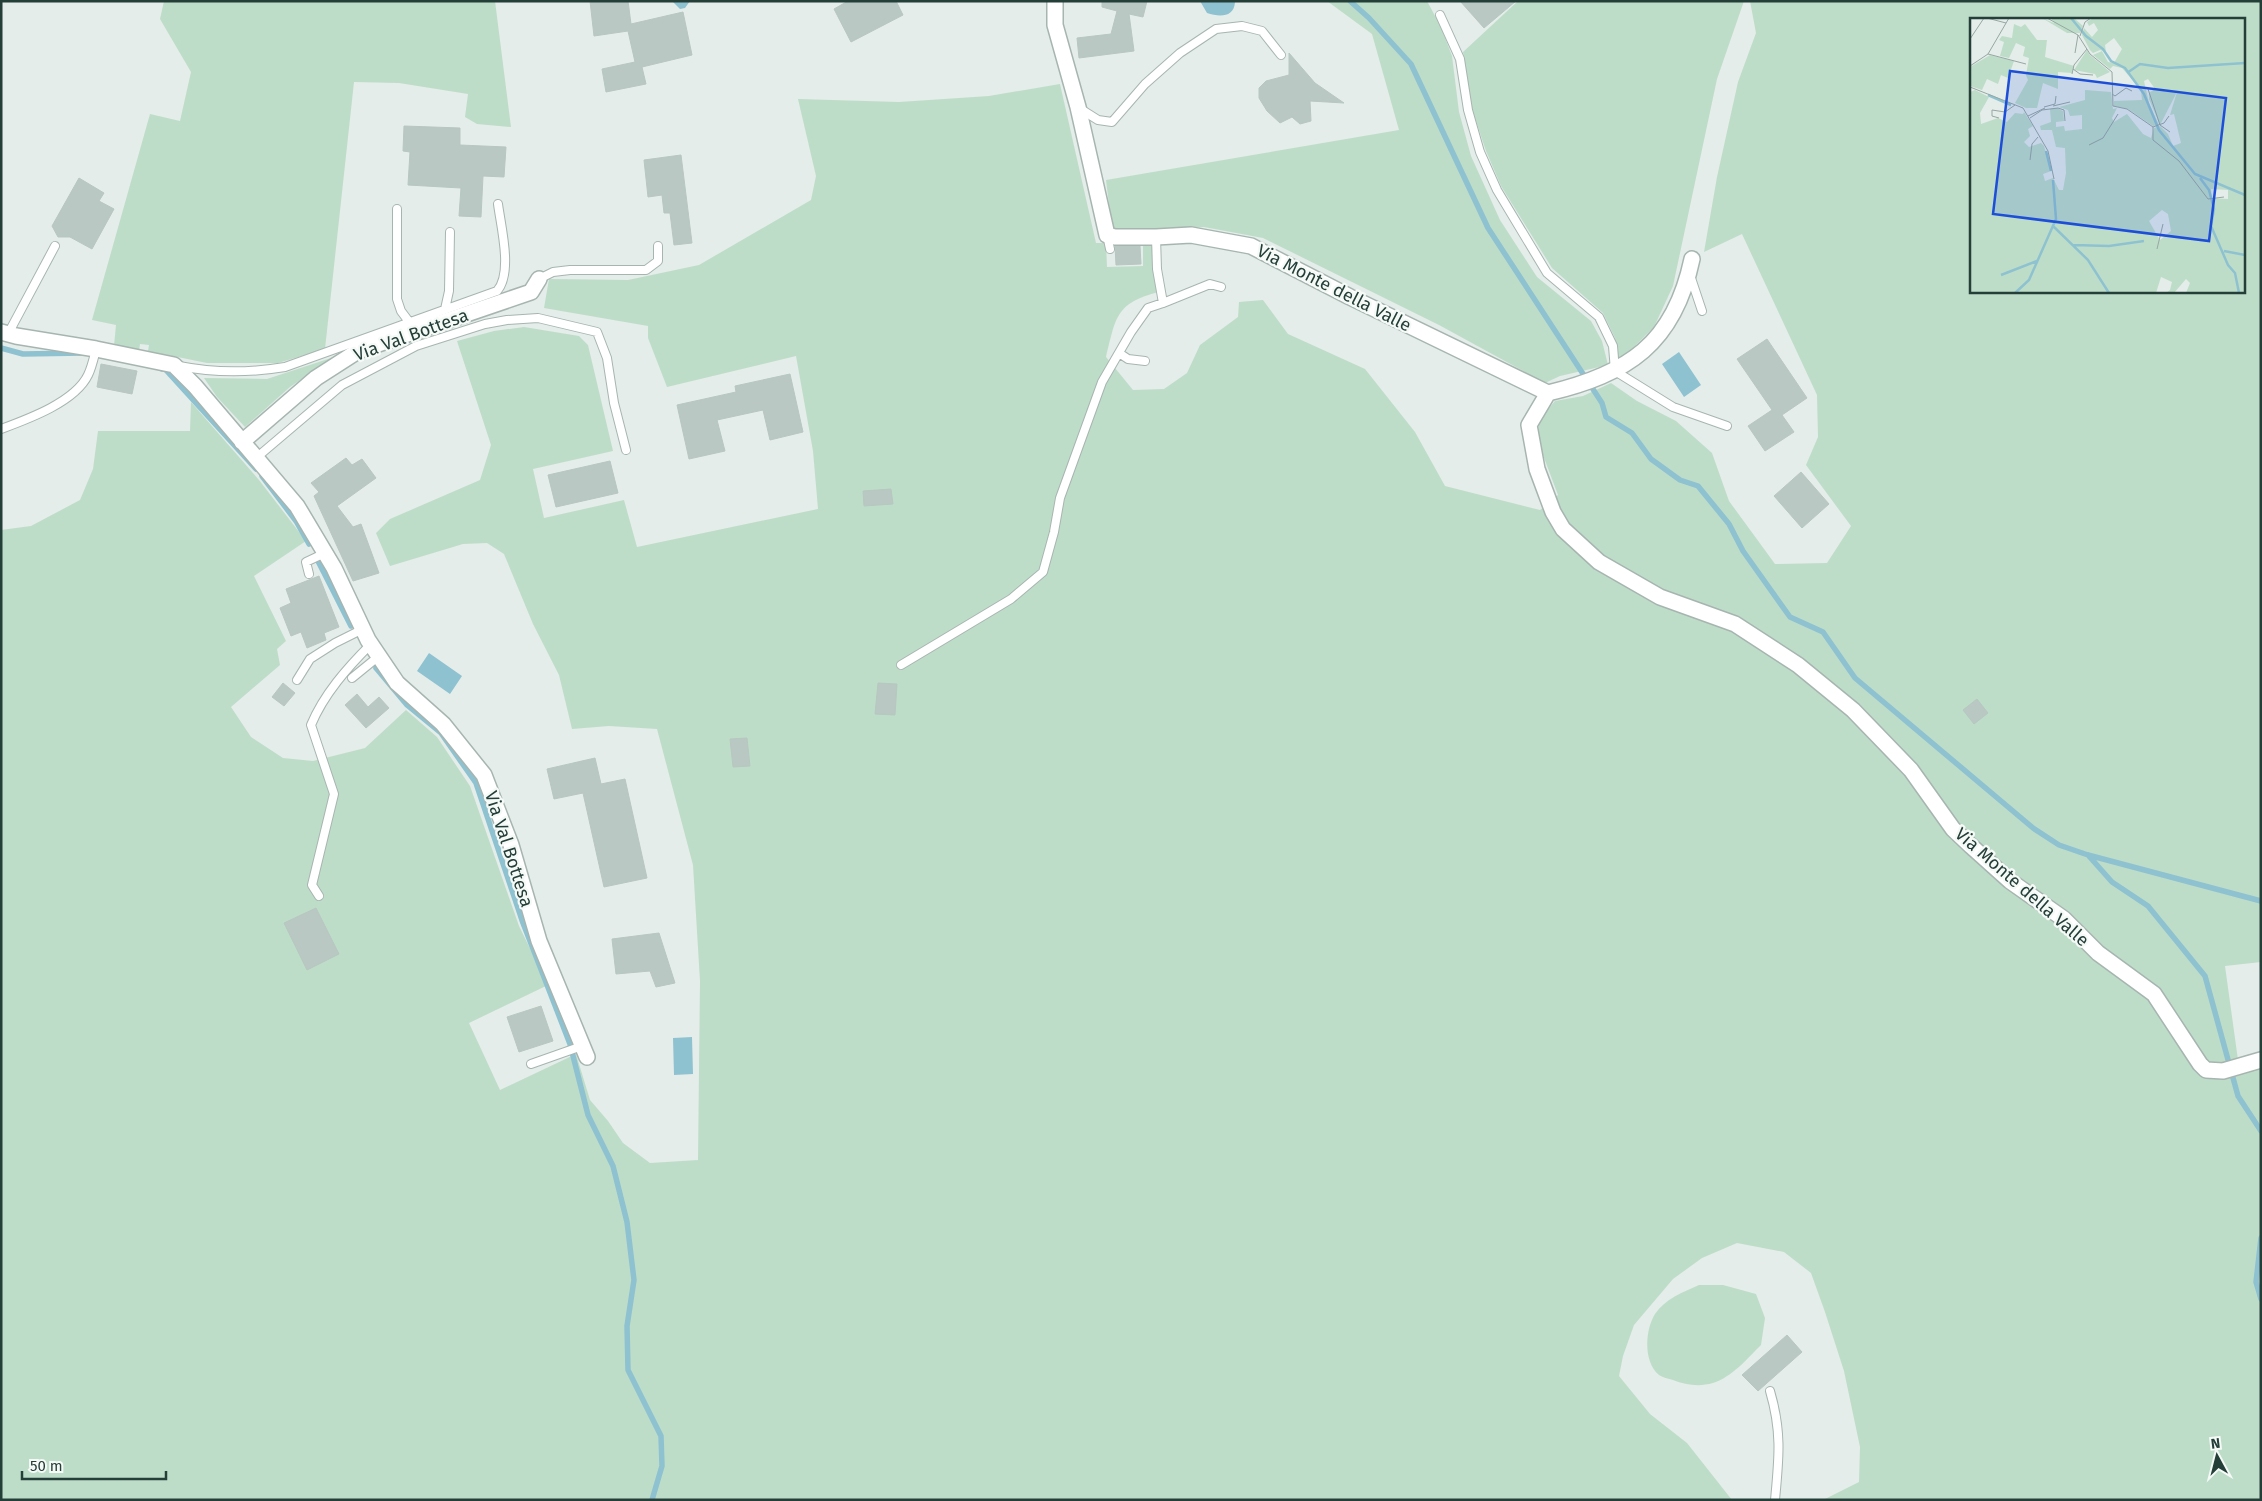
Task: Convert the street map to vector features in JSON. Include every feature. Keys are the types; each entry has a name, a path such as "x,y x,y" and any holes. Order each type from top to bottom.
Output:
{"street":[{"name":"Via Monte della Valle","path":"1055,1 1055,25 1078,107 1108,242 1191,235 1251,246 1350,297 1548,393 1529,425 1537,469 1553,512 1563,529 1599,562 1660,597 1735,624 1798,665 1853,710 1911,770 1954,829 1971,846 2010,881 2064,919 2098,953 2154,994 2200,1064 2206,1070 2223,1071 2261,1060"},
{"path":"1548,393 1588,382 1615,371 1657,339 1676,310 1691,266"},
{"name":"Via Val Bottesa","path":"242,442 316,378 358,351 531,292 538,279"},
{"path":"5,333 174,365"},
{"name":"Via Val Bottesa","path":"174,365 195,386 255,459 297,506 325,553 362,629 397,683 444,724 484,775 512,845 539,941 584,1052"}],"lane":[{"path":"1440,15 1460,58 1468,110 1480,152 1497,190 1548,272 1599,316 1613,346 1615,371 1672,407 1727,426"},
{"path":"1078,107 1098,120 1112,122 1145,84 1180,53 1216,29 1242,26 1262,31 1280,55"},
{"path":"174,365 199,370 257,372 284,367 497,291 503,284 506,268 498,204"},
{"path":"397,209 397,299 401,311 410,323"},
{"path":"445,310 449,291 450,232"},
{"path":"1156,237 1157,269 1163,303"},
{"path":"5,333 54,246"},
{"path":"538,279 553,272 570,270 646,270 658,261 658,246"},
{"path":"1691,266 1702,311"},
{"path":"901,665 1011,599 1043,572 1054,532 1060,498 1080,439 1102,382 1118,353 1148,308 1210,284 1221,287"},
{"path":"255,459 342,385 416,346 485,324 538,318 597,332 607,358 614,403 626,450"},
{"path":"1,429 35,417 73,393 88,376 96,349"},
{"path":"1118,353 1128,359 1145,361"},
{"path":"309,574 306,562 325,553"},
{"path":"297,680 310,659 362,629"},
{"path":"352,678 375,650"},
{"path":"319,896 312,885 334,794 311,725 318,708 349,666 375,650"},
{"path":"531,1064 563,1053 584,1052"},
{"path":"1770,1391 1778,1417 1780,1444 1775,1500"}],"green space":[{"path":"164,1 495,1 511,127 477,124 465,117 468,94 399,83 354,82 325,349 278,363 207,363 148,351 149,345 140,344 139,351 114,346 116,325 92,320 150,114 180,121 191,72 160,19"},
{"path":"1327,1 1427,1 1441,27 1452,56 1459,112 1471,156 1500,220 1537,277 1591,321 1602,341 1608,365 1560,376 1545,383 1439,325 1263,238 1204,227 1142,231 1112,229 1106,180 1399,130 1372,34"},
{"path":"1518,1 1744,1 1717,79 1673,286 1654,327 1618,363 1615,338 1603,313 1552,268 1501,186 1486,151 1472,109 1463,52"},
{"path":"1750,1 2261,1 2261,962 2225,966 2238,1060 2261,1058 2261,1500 1823,1500 1859,1482 1860,1447 1844,1371 1825,1312 1811,1273 1784,1252 1737,1243 1702,1258 1673,1279 1634,1325 1623,1356 1619,1376 1650,1414 1687,1443 1732,1500 1,1500 1,530 31,526 80,500 93,469 98,431 190,431 191,402 259,480 306,541 254,576 286,641 277,649 280,665 231,707 251,737 283,758 313,761 365,748 406,710 437,737 470,786 519,926 548,985 469,1023 500,1090 576,1054 590,1100 623,1143 650,1163 698,1160 700,981 693,865 657,729 609,726 572,729 559,675 533,624 504,554 487,543 463,544 390,566 376,533 390,519 480,480 491,445 457,341 494,331 524,327 579,336 588,345 613,451 533,469 544,518 624,500 637,547 818,509 813,451 796,356 667,387 648,338 648,326 544,308 549,279 628,280 699,265 811,200 816,176 798,99 899,102 989,96 1060,84 1096,243 1106,243 1107,267 1143,266 1143,242 1152,242 1153,269 1159,292 1134,301 1120,314 1112,332 1106,357 1133,390 1164,389 1187,373 1200,345 1238,317 1239,302 1263,300 1288,334 1365,369 1415,432 1445,486 1540,510 1558,495 1540,447 1538,421 1555,401 1583,396 1611,383 1637,401 1676,421 1712,453 1729,501 1775,564 1827,563 1851,526 1806,465 1818,437 1817,395 1742,234 1704,252 1717,177 1738,82 1756,33"},
{"path":"334,357 290,387 245,427 217,397 204,378 267,379"},
{"path":"1699,1285 1723,1285 1756,1294 1765,1318 1761,1345 1745,1361 1720,1380 1708,1384 1693,1385 1659,1375 1650,1362 1647,1346 1649,1328 1659,1309 1675,1296"}],"water":[{"path":"672,1 690,1 685,8 680,9"},
{"path":"1200,1 1241,1 1235,2 1229,14 1216,15 1207,13"},
{"path":"1679,352 1701,385 1684,397 1662,364"},
{"path":"429,653 462,676 450,694 417,671"},
{"path":"692,1037 693,1074 674,1075 673,1038"}],"building":[{"path":"590,1 628,1 631,24 683,12 692,55 642,67 646,84 606,92 602,69 635,62 628,31 594,36"},
{"path":"848,1 896,1 903,15 851,42 834,9"},
{"path":"1102,1 1147,1 1143,17 1129,14 1134,51 1079,58 1077,38 1111,34 1117,11 1102,7"},
{"path":"1460,1 1516,1 1484,28"},
{"path":"1289,53 1315,83 1344,103 1310,101 1311,121 1300,124 1292,117 1280,123 1267,111 1259,98 1259,88 1266,81 1289,75"},
{"path":"404,126 460,128 460,145 506,147 504,177 483,176 481,217 459,216 461,188 408,185 410,152 403,151"},
{"path":"681,155 692,243 674,245 670,213 664,213 662,195 648,197 644,160"},
{"path":"79,178 104,193 99,201 114,209 92,249 70,237 58,237 52,226"},
{"path":"1115,246 1140,246 1141,264 1116,265"},
{"path":"1767,339 1807,398 1782,415 1794,432 1765,451 1748,426 1772,410 1737,359"},
{"path":"101,364 137,371 132,394 97,387"},
{"path":"790,374 803,432 770,440 763,410 717,420 725,451 689,459 677,405 736,392 735,386"},
{"path":"346,458 352,465 362,459 376,478 337,506 353,527 361,524 379,573 353,581 314,496 319,492 311,483"},
{"path":"610,461 618,493 556,507 548,475"},
{"path":"1801,472 1829,504 1802,528 1774,496"},
{"path":"891,489 893,504 864,506 863,491"},
{"path":"319,576 339,627 324,633 326,640 307,648 301,632 291,636 280,608 291,603 286,589"},
{"path":"283,683 295,693 284,706 272,697"},
{"path":"878,683 897,684 895,715 875,714"},
{"path":"357,694 368,707 379,697 389,708 366,728 345,705"},
{"path":"1977,699 1988,713 1974,724 1963,710"},
{"path":"747,738 750,766 733,767 730,739"},
{"path":"595,758 601,784 625,779 647,878 604,887 583,793 554,799 547,769"},
{"path":"316,908 339,954 307,970 284,923"},
{"path":"659,933 675,983 656,987 650,971 616,974 612,939"},
{"path":"541,1006 553,1041 519,1052 507,1017"},
{"path":"1787,1335 1802,1352 1758,1391 1742,1375"}],"waterway":[{"path":"1350,1 1369,18 1411,64 1488,228 1602,403 1606,417 1632,433 1651,459 1680,480 1698,486 1729,524 1743,551 1790,617 1823,632 1855,678 2033,828 2059,845 2088,855 2261,901"},
{"path":"1,348 23,354 84,353"},
{"path":"162,369 165,369 256,469"},
{"path":"262,476 296,521 309,544"},
{"path":"318,561 351,626"},
{"path":"376,668 407,705 441,733 476,783 523,923 570,1044 588,1115 613,1166 627,1222 634,1280 627,1326 628,1370 661,1436 662,1466 652,1500"},
{"path":"2088,855 2112,882 2148,906 2205,976 2238,1096 2261,1131"},
{"path":"2261,1238 2256,1282 2261,1299"}]}
